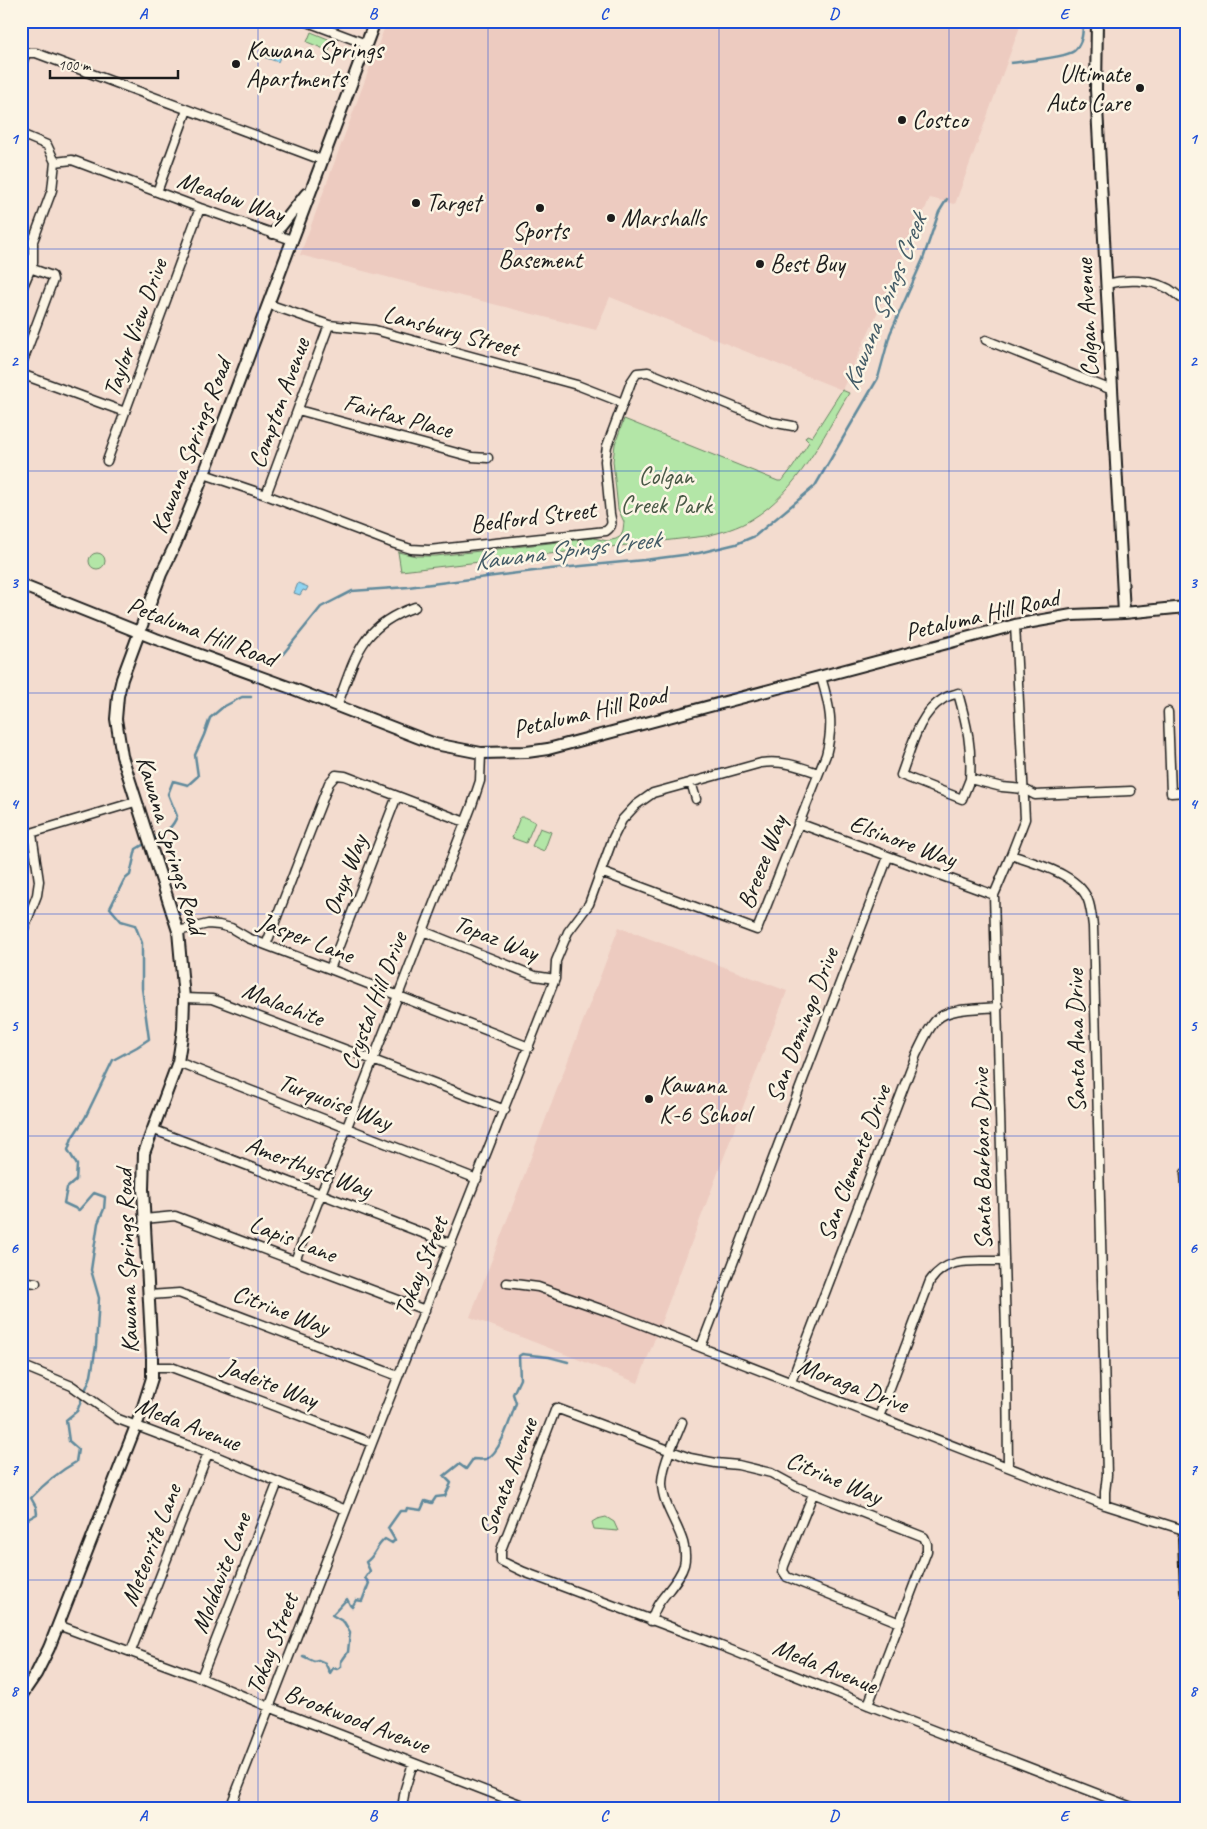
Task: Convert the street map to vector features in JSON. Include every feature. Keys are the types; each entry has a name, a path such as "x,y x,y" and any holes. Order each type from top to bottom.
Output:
{"street":[{"path":"305,21 366,44"},
{"name":"Kawana Springs Road","path":"21,1696 36,1674 49,1648 148,1394 152,1367 144,1219 144,1153 178,1062 183,1030 184,998 178,931 144,824 135,802 122,756 116,718 118,696 160,574 175,545 204,474 375,21"},
{"name":"Colgan Avenue","path":"1097,21 1096,89 1124,613"},
{"path":"21,66 26,53 36,53 322,160"},
{"name":"Meadow Way","path":"157,192 187,110"},
{"path":"21,134 47,145 55,162 52,190 33,241 32,262 21,291"},
{"name":"Meadow Way","path":"55,162 72,160 292,240"},
{"path":"273,233 281,226 313,186"},
{"name":"Taylor View Drive","path":"106,461 200,208"},
{"path":"21,366 53,280 52,276 30,268"},
{"path":"1106,284 1122,280 1150,283 1169,289 1186,302"},
{"name":"Lansbury Street","path":"268,304 329,325 385,333 577,385 623,404"},
{"name":"Compton Avenue","path":"266,495 329,325"},
{"path":"986,340 1112,390"},
{"name":"Bedford Street","path":"204,474 411,549 430,550 606,531 611,528 612,522 605,461 607,446 631,382 637,373 648,372 771,422 793,426"},
{"path":"21,374 125,412"},
{"name":"Fairfax Place","path":"298,410 472,457 488,458"},
{"name":"Petaluma Hill Road","path":"21,584 139,632 417,738 455,749 481,753 527,752 548,749 1015,625 1072,615 1124,613 1186,606"},
{"path":"336,706 356,656 369,634 396,613 415,607"},
{"path":"1011,855 1025,819 1015,625"},
{"name":"Breeze Way","path":"601,872 757,930 826,755 832,718 821,677"},
{"path":"958,693 968,732 971,759 970,779 962,799 901,775 918,730 928,712 943,699 958,693"},
{"path":"1168,712 1171,793 1186,792"},
{"name":"Crystal Hill Drive","path":"295,1261 465,822 480,781 481,753"},
{"name":"Tokay Street","path":"230,1808 398,1376 556,979 556,961 568,932 589,904 613,838 622,820 636,805 653,793 761,763 774,761 788,763 818,773"},
{"path":"266,945 332,778 336,775 345,776 465,822"},
{"path":"970,779 1002,787 1024,789 1035,796 1130,791"},
{"path":"691,782 696,799"},
{"name":"Onyx Way","path":"330,969 397,796"},
{"path":"21,836 135,802"},
{"name":"Elsinore Way","path":"798,822 994,896"},
{"path":"21,936 37,895 39,881 32,834"},
{"name":"Santa Barbara Drive","path":"1008,1466 994,896 1011,855"},
{"name":"Santa Ana Drive","path":"1011,855 1061,874 1078,885 1089,901 1093,926 1107,1474 1105,1505"},
{"name":"San Domingo Drive","path":"700,1347 888,857"},
{"name":"Jasper Lane","path":"178,931 208,924 231,928 248,938 529,1047"},
{"name":"Topaz Way","path":"423,932 535,976 556,979"},
{"name":"Malachite","path":"184,998 212,999 505,1110"},
{"name":"San Clemente Drive","path":"791,1382 916,1055 926,1036 937,1019 952,1011 998,1007"},
{"name":"Turquoise Way","path":"178,1062 477,1179"},
{"name":"Amerthyst Way","path":"152,1129 451,1244"},
{"path":"1184,1173 1186,1186"},
{"name":"Lapis Lane","path":"144,1219 175,1216 425,1310"},
{"path":"879,1417 930,1281 937,1272 946,1265 960,1262 1004,1261"},
{"path":"21,1282 36,1283"},
{"name":"Moraga Drive","path":"507,1283 524,1284 553,1292 791,1382 1105,1505 1185,1528"},
{"name":"Citrine Way","path":"149,1294 180,1293 398,1376"},
{"name":"Meda Avenue","path":"21,1365 72,1386 118,1419 208,1453 346,1510"},
{"name":"Jadeite Way","path":"152,1367 171,1367 372,1443"},
{"name":"Citrine Way","path":"556,1408 701,1461 738,1465 772,1473 797,1488 924,1537 928,1544 927,1551 868,1705"},
{"name":"Sonata Avenue","path":"501,1561 501,1550 556,1408"},
{"path":"650,1621 657,1605 679,1575 684,1564 684,1544 681,1534 667,1508 662,1484 666,1462 682,1422"},
{"name":"Meteorite Lane","path":"131,1651 208,1453"},
{"name":"Moldavite Lane","path":"201,1678 278,1482"},
{"path":"813,1494 784,1566 783,1571 787,1577 900,1623"},
{"path":"1185,1528 1186,1592"},
{"name":"Meda Avenue","path":"501,1561 524,1572 650,1621 721,1646 1134,1808"},
{"name":"Brookwood Avenue","path":"58,1625 201,1678 530,1808"},
{"path":"402,1808 404,1789 413,1762"}],"shaded area":[{"path":"387,21 1022,21 955,204 930,198 842,390 610,297 596,330 300,255"},
{"name":"Kawana K-6 School","path":"619,927 787,991 638,1383 470,1317"}],"green space":[{"path":"311,32 333,41 329,51 307,42"},
{"name":"Colgan Creek Park","path":"842,390 849,393 819,445 796,479 768,508 736,527 706,536 401,571 398,552 416,556 436,556 594,538 607,541 621,536 624,522 618,509 613,461 615,444 624,419 782,481 809,442 805,438 807,435 812,437"},
{"path":"97,553 105,561 97,569 89,561"},
{"path":"520,817 525,817 535,822 526,843 512,838"},
{"path":"540,828 551,832 544,851 532,846"},
{"path":"606,1517 614,1522 618,1531 594,1529 592,1522"}],"water":[{"path":"267,50 281,55 278,62 264,57"},
{"path":"298,583 308,587 300,595 294,593"}],"waterway":[{"name":"Kawana Spings Creek","path":"1011,63 1054,57 1074,51 1081,41 1083,21"},
{"name":"Kawana Spings Creek","path":"283,654 321,607 352,591 408,587 699,553 736,544 755,536 815,486 878,378 890,334 923,259 939,212 947,199"},
{"name":"Kawana Spings Creek","path":"151,840 170,828 177,816 168,794 173,781 188,785 198,776 195,755 210,718 223,707 242,697 251,697"},
{"name":"Kawana Spings Creek","path":"21,1523 37,1514 36,1507 31,1498 52,1478 76,1462 78,1449 69,1441 66,1420 77,1411 91,1376 96,1346 99,1298 91,1270 98,1223 104,1209 105,1197 94,1193 79,1210 64,1203 67,1188 76,1180 77,1165 68,1150 72,1138 85,1118 113,1060 149,1039 142,988 142,943 135,925 121,921 110,908 124,880 130,875 136,849 146,843"},
{"path":"303,1656 325,1663 330,1673 333,1668 341,1667 341,1662 348,1652 350,1632 344,1622 332,1615 347,1599 352,1607 356,1600 362,1601 369,1583 365,1578 370,1571 366,1562 385,1539 392,1543 395,1540 388,1528 400,1511 406,1511 407,1508 421,1510 425,1501 432,1503 436,1497 445,1496 451,1483 444,1476 459,1464 466,1469 473,1459 486,1459 496,1450 516,1403 513,1394 520,1379 519,1356 522,1354 549,1357 568,1362"}],"place":[{"name":"Kawana Springs Apartments","path":"236,64"},
{"name":"Ultimate Auto Care","path":"1140,88"},
{"name":"Costco","path":"902,120"},
{"name":"Target","path":"416,203"},
{"name":"Sports Basement","path":"540,208"},
{"name":"Marshalls","path":"611,218"},
{"name":"Best Buy","path":"760,264"},
{"name":"Kawana K-6 School","path":"649,1099"}]}
